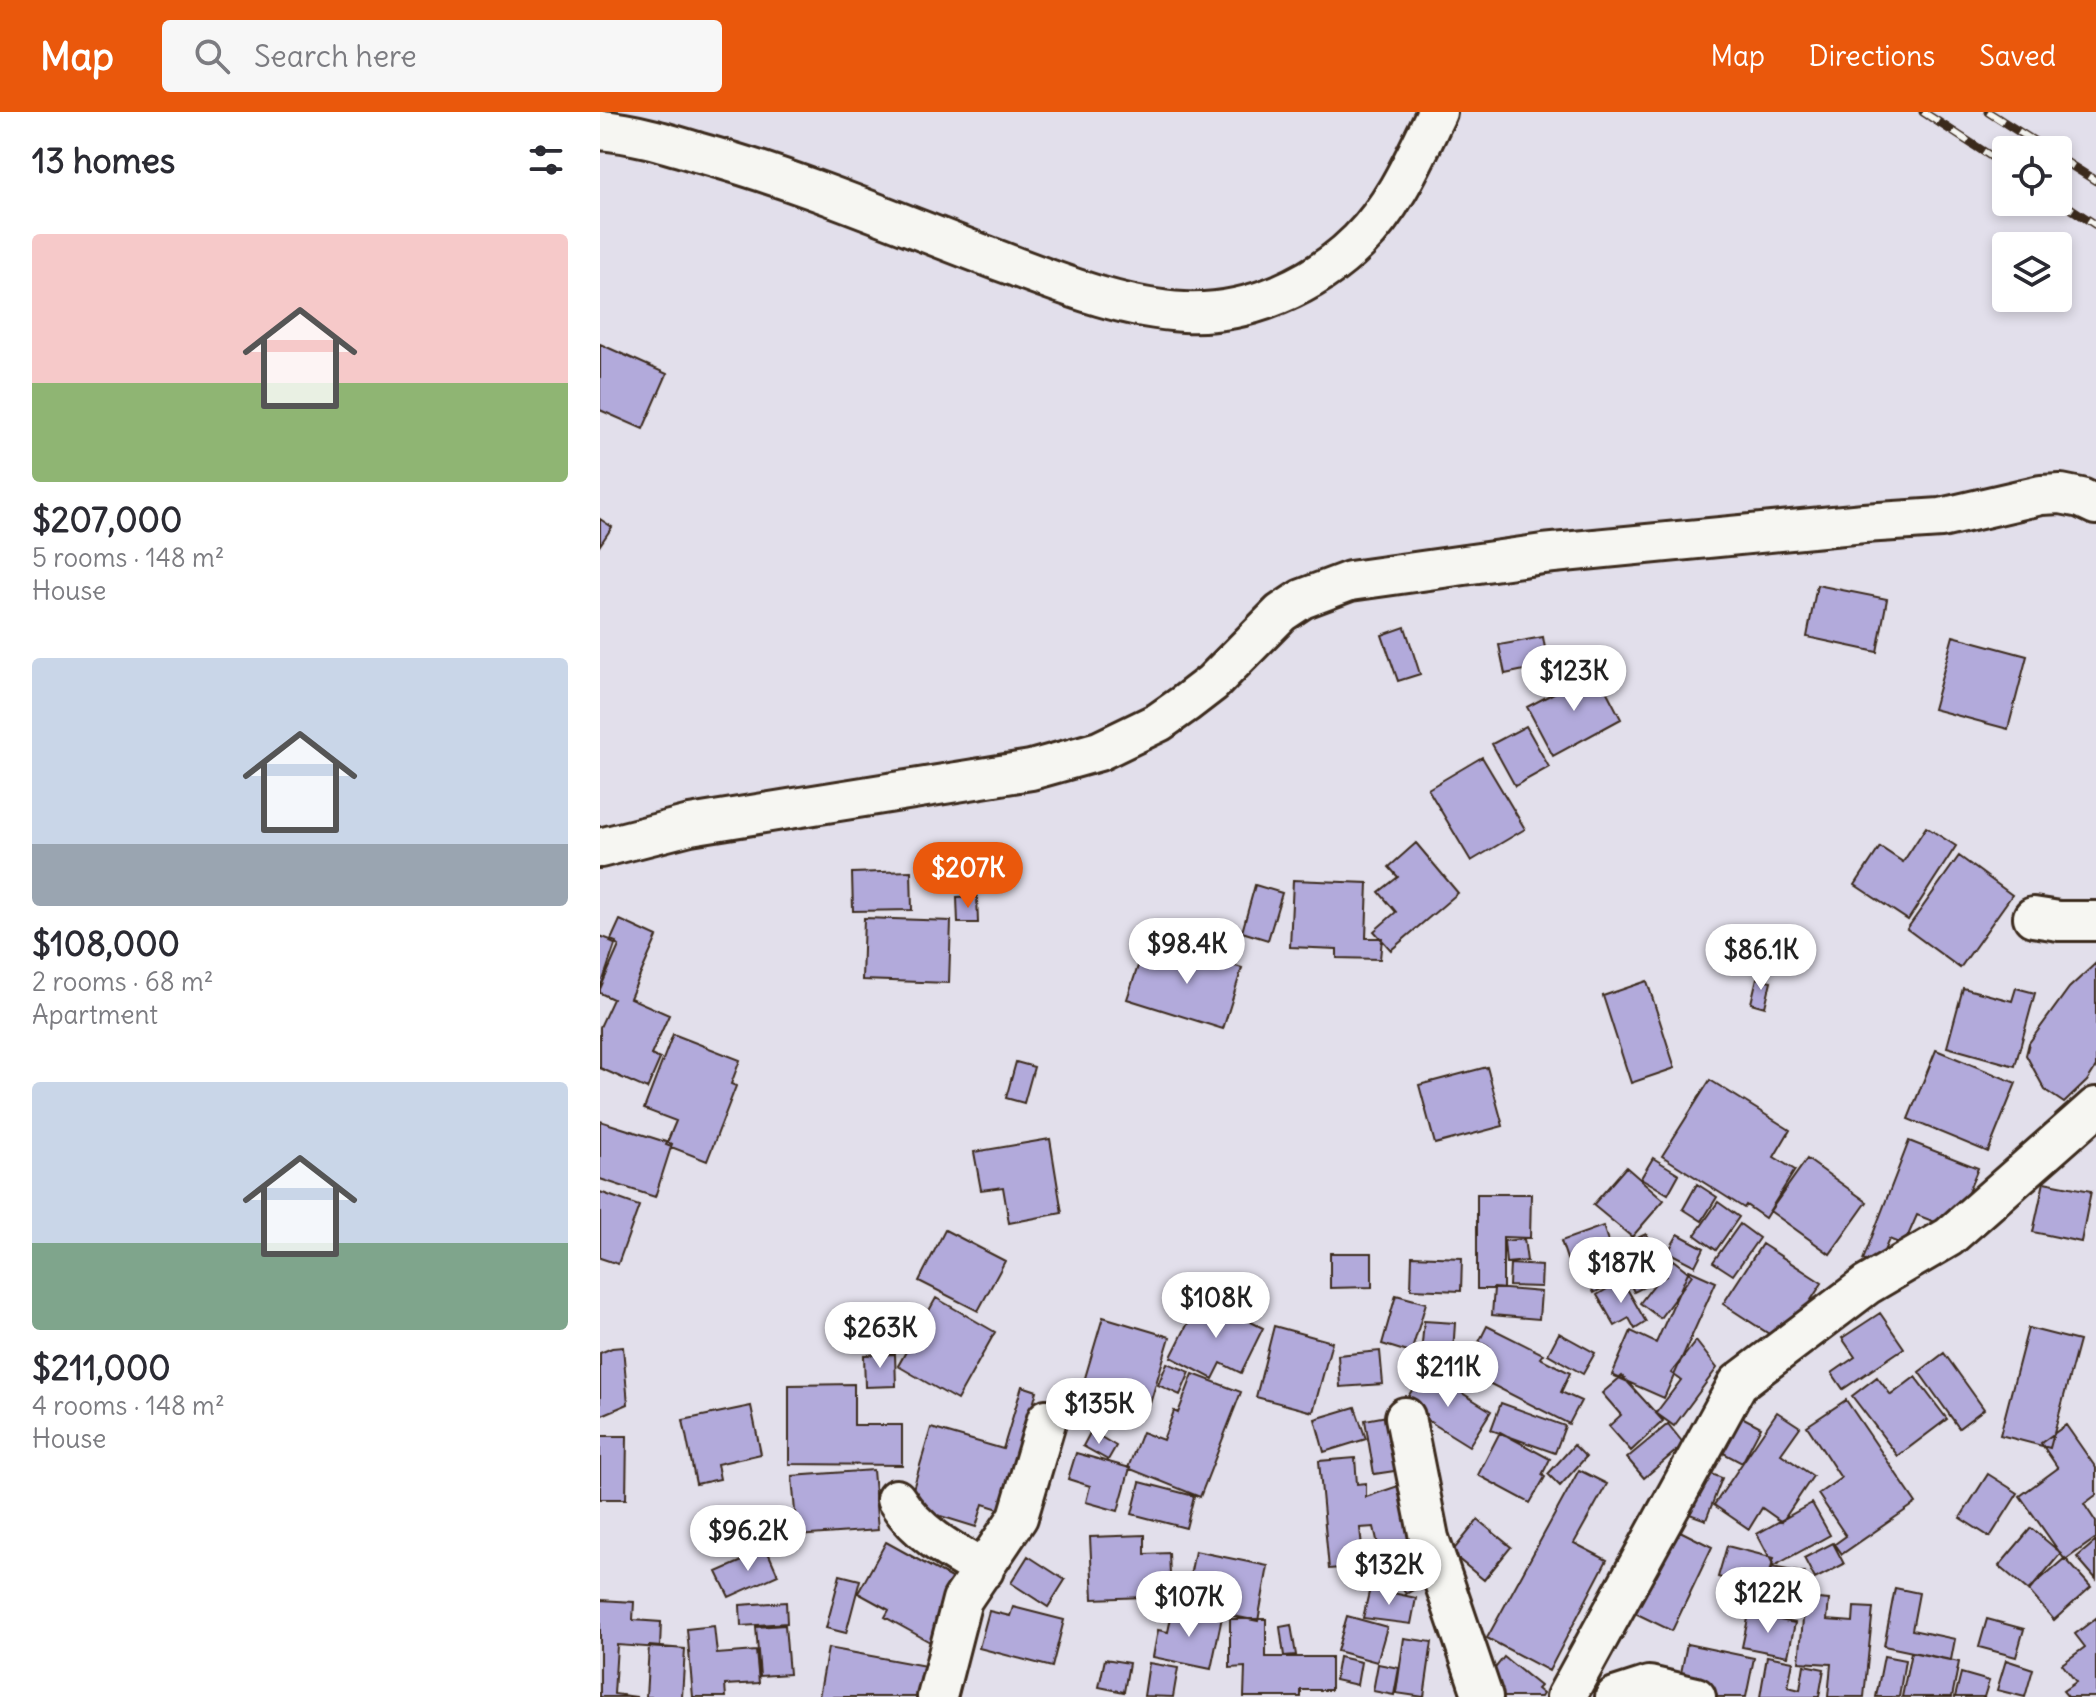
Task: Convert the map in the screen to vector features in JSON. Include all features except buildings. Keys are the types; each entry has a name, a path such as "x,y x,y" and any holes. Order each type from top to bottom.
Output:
{"street":[{"path":"600,130 627,132 760,169 1041,276 1148,308 1186,312 1224,310 1262,301 1297,286 1330,266 1359,241 1384,212 1437,112"},
{"path":"600,848 690,825 1031,770 1099,751 1159,722 1186,703 1212,683 1281,613 1325,588 1350,581 1543,554 1941,518 2041,495 2061,494 2096,505"},
{"path":"2033,917 2096,921"},
{"path":"1566,1697 1738,1383 1867,1285 1949,1237 2096,1107"},
{"path":"1405,1417 1429,1538 1483,1697"},
{"path":"937,1697 962,1600 1018,1517 1047,1419"},
{"path":"896,1499 906,1516 940,1545 984,1570"},
{"path":"1615,1697 1649,1686 1696,1697"}],"railway":[{"path":"1923,112 1992,157"},
{"path":"1988,112 2026,136"},
{"path":"2072,166 2096,181"},
{"path":"2072,209 2096,225"}]}
